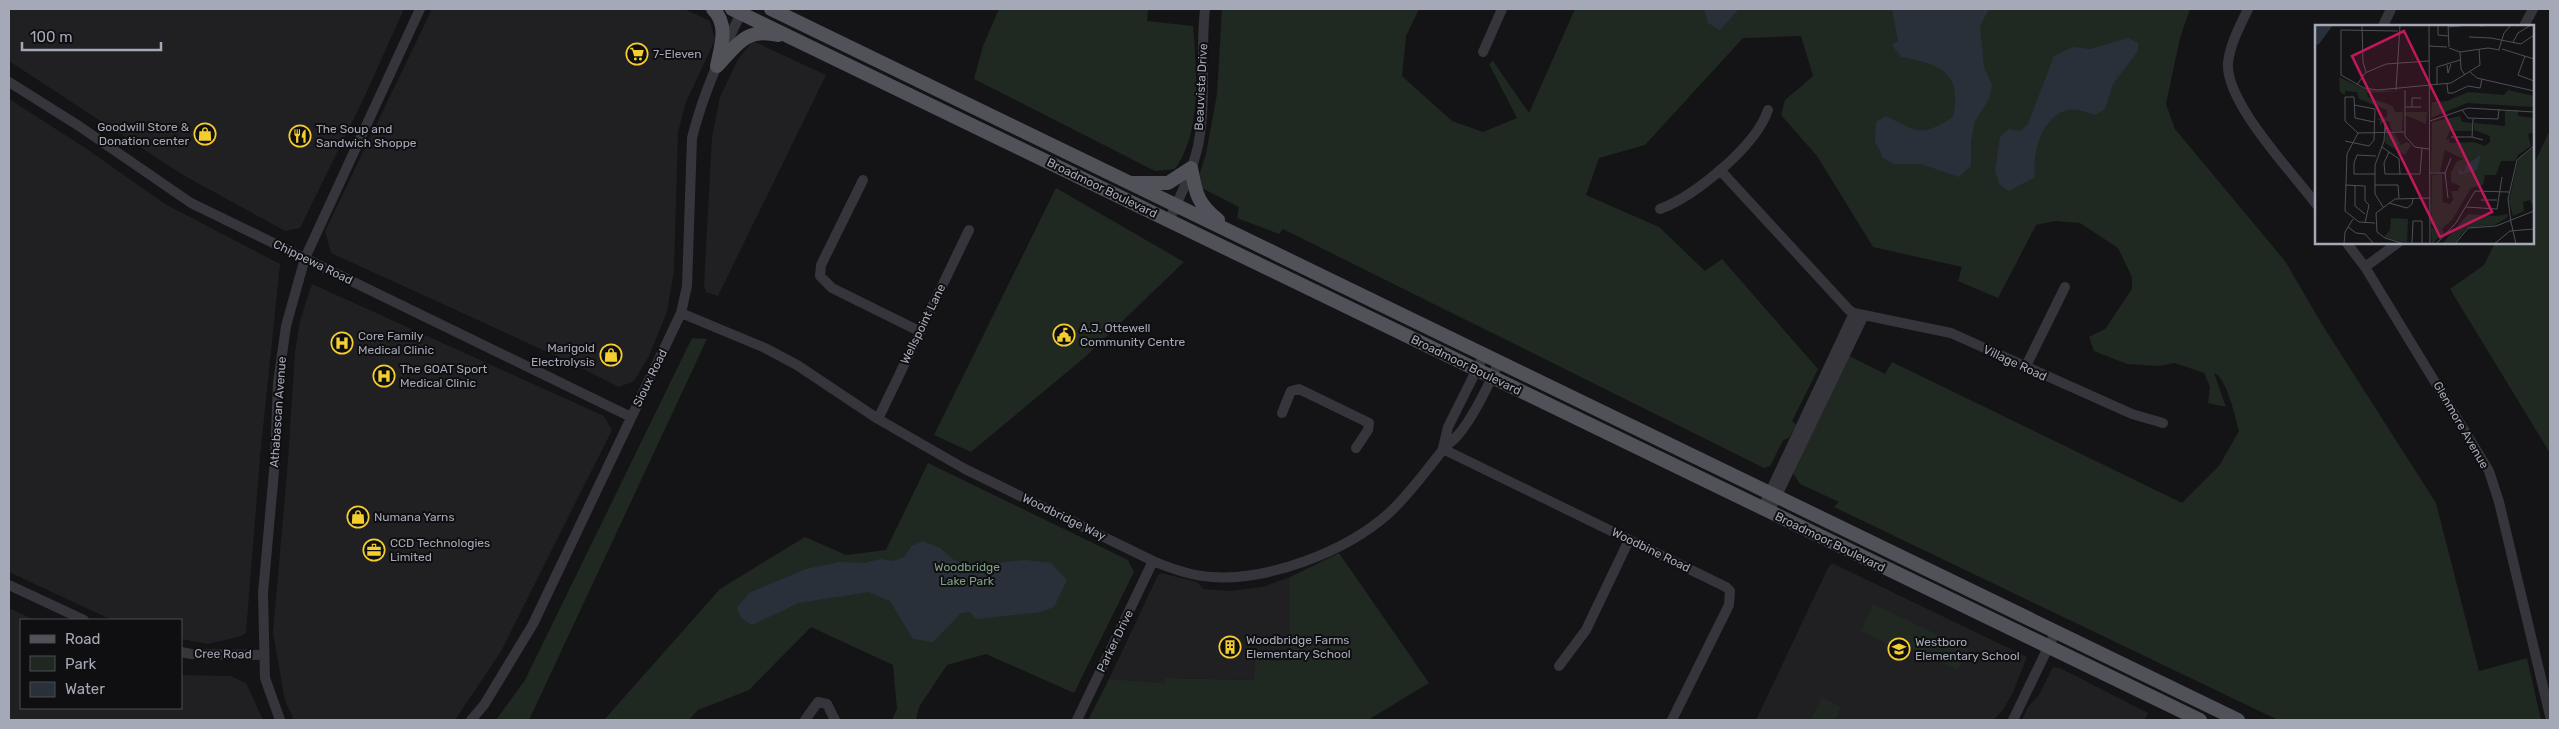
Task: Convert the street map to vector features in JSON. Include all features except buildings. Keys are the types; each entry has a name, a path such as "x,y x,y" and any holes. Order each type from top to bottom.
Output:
{"main road":[{"path":"713,9 718,14 722,24 717,66"},
{"name":"Broadmoor Boulevard","path":"771,9 2238,720"},
{"name":"Broadmoor Boulevard","path":"739,10 1491,378 2200,720"},
{"path":"717,66 751,33 765,32 797,40"},
{"path":"1130,184 1168,183 1191,168 1196,197 1200,203 1237,234"}],"street":[{"name":"Athabascan Avenue","path":"280,720 265,678 263,593 275,460 278,383 286,326 305,258 420,9"},
{"name":"Beauvista Drive","path":"1169,220 1191,168 1198,145 1202,106 1205,9"},
{"path":"1483,52 1502,9"},
{"path":"2248,9 2232,44 2228,63 2230,80 2244,111 2315,203"},
{"path":"2383,25 2391,9"},
{"path":"2524,25 2532,9"},
{"name":"Sioux Road","path":"471,720 484,705 532,624 680,313 687,286 692,138 698,115 739,10"},
{"name":"Chippewa Road","path":"9,82 79,126 191,203 631,417"},
{"path":"1660,209 1685,198 1720,170 1764,124 1768,110"},
{"path":"1720,170 1848,310 1859,314 1765,510"},
{"path":"862,180 821,265 820,276 832,288 919,331"},
{"name":"Wellspoint Lane","path":"878,419 969,230"},
{"name":"Glenmore Avenue","path":"2348,244 2365,267 2488,471 2499,502 2550,716"},
{"path":"2365,267 2396,244"},
{"path":"2026,368 2065,287"},
{"name":"Woodbridge Way","path":"680,313 765,348 798,365 878,419 965,469 1153,561 1210,578 1235,578 1256,575 1307,559 1354,537 1386,516 1422,479 1443,449 1459,434 1498,362"},
{"name":"Village Road","path":"1859,314 1952,333 2026,368 2132,414 2164,423"},
{"name":"Woodbridge Way","path":"1443,449 1448,427 1484,355"},
{"path":"1282,412 1291,391 1299,389 1370,423 1368,430 1356,448"},
{"name":"Woodbine Road","path":"1443,449 1726,587 1730,591 1729,605 1672,720"},
{"path":"1559,666 1586,630 1629,540"},
{"name":"Parker Drive","path":"1077,720 1153,561"},
{"path":"9,585 82,619"},
{"path":"2013,720 2056,631"},
{"name":"Cree Road","path":"182,652 264,655"},
{"path":"805,720 818,702 827,704 835,720"}],"shaded area":[{"path":"9,9 404,9 364,98 300,228 285,231 183,175 9,61"},
{"path":"432,9 684,9 710,21 715,40 686,102 678,132 674,271 667,312 649,356 634,381 619,387 565,360 331,253 325,231"},
{"path":"753,41 826,75 718,296 706,292 704,285 712,137 720,97 738,59"},
{"path":"9,99 84,147 165,204 280,264 260,457 246,633 238,637 208,644 182,639 182,619 110,619 9,572"},
{"path":"312,284 604,416 612,430 500,653 455,720 294,720 285,701 273,633 288,461 295,352 300,321"},
{"name":"Westboro Elementary School","path":"1832,563 2027,657 2013,692 2003,710 1993,720 1756,720"},
{"path":"1161,573 1197,582 1204,589 1230,591 1262,587 1290,577 1290,661 1255,680 1166,678 1165,683 1109,679 1158,575"},
{"path":"9,608 33,619 20,619 20,709 182,709 182,675 231,676 246,683 263,720 9,720"},
{"path":"2053,667 2060,668 2148,713 2144,720 2022,720 2028,707 2039,695"}],"green space":[{"path":"999,9 1148,9 1147,21 1193,26 1196,62 1194,119 1184,154 1175,169 1155,171 974,79 983,46"},
{"path":"1222,9 1419,9 1406,36 1402,76 1452,121 1483,132 1517,118 1489,64 1493,61 1529,113 1575,9 2190,9 2180,38 2166,104 2175,129 2285,261 2323,326 2436,503 2479,671 2527,658 2541,720 2278,720 1834,507 1839,502 1800,484 1792,472 1847,355 1885,374 1892,362 2182,503 2219,466 2239,431 2227,390 2219,376 2214,373 2226,407 2208,403 2210,387 2204,373 2175,363 2158,366 2127,364 2094,351 2089,337 2105,329 2132,289 2132,277 2118,248 2080,223 2055,221 2036,225 1998,298 1958,281 1962,267 1873,247 1817,156 1781,115 1785,100 1813,76 1801,36 1743,38 1645,145 1599,158 1586,195 1659,227 1705,271 1722,259 1818,369 1792,421 1796,425 1789,438 1783,440 1770,466 1764,468 1283,229 1279,234 1237,218 1239,207 1196,185 1206,154 1217,94"},
{"path":"2550,130 2550,453 2450,289 2484,265 2494,244 2534,244 2534,164"},
{"path":"1056,188 1184,262 1084,358 971,452 934,435"},
{"path":"692,338 707,339 529,720 496,720 525,680"},
{"name":"Woodbridge Lake Park","path":"928,463 1128,560 1134,572 1074,693 986,654 947,665 919,707 916,720 892,720 897,709 893,665 811,627 749,690 698,710 689,720 604,720 720,589 805,537 846,555 886,550"},
{"path":"1339,553 1429,683 1368,720 1088,720 1109,679 1165,683 1165,678 1254,680 1256,660 1290,661 1290,577"},
{"path":"1873,604 1968,649 1958,670 1894,641 1891,645 1861,631"},
{"path":"1822,698 1841,707 1835,720 1811,720"}],"water":[{"path":"1704,9 1739,9 1720,30 1708,23"},
{"path":"1892,9 1989,9 1980,26 1984,67 1992,85 1989,99 1975,121 1971,141 1971,166 1959,177 1921,164 1894,164 1883,158 1875,141 1876,122 1886,116 1913,129 1926,130 1942,124 1953,117 1955,102 1955,90 1951,80 1945,73 1927,63 1901,57 1892,45 1898,41"},
{"path":"2128,38 2138,43 2138,51 2113,84 2105,109 2095,115 2080,110 2072,110 2064,111 2056,116 2043,130 2039,140 2034,168 2035,177 2009,191 2000,185 1995,172 2000,137 2009,129 2020,131 2028,124 2054,56 2073,47 2090,49"},
{"path":"923,541 940,548 954,560 969,566 1025,560 1051,563 1067,580 1054,607 1041,612 976,619 970,612 961,613 933,642 913,639 890,601 868,592 799,603 752,625 741,618 737,608 749,593 806,569 840,562 865,563 880,559 893,561 904,557 912,546"}],"place":[{"name":"7-Eleven","path":"637,54"},
{"name":"Goodwill Store & Donation center","path":"205,134"},
{"name":"The Soup and Sandwich Shoppe","path":"300,136"},
{"name":"A.J. Ottewell Community Centre","path":"1064,335"},
{"name":"Core Family Medical Clinic","path":"342,343"},
{"name":"Marigold Electrolysis","path":"611,355"},
{"name":"The GOAT Sport Medical Clinic","path":"384,376"},
{"name":"Numana Yarns","path":"358,517"},
{"name":"CCD Technologies Limited","path":"374,550"},
{"name":"Woodbridge Farms Elementary School","path":"1230,647"},
{"name":"Westboro Elementary School","path":"1899,649"}]}
